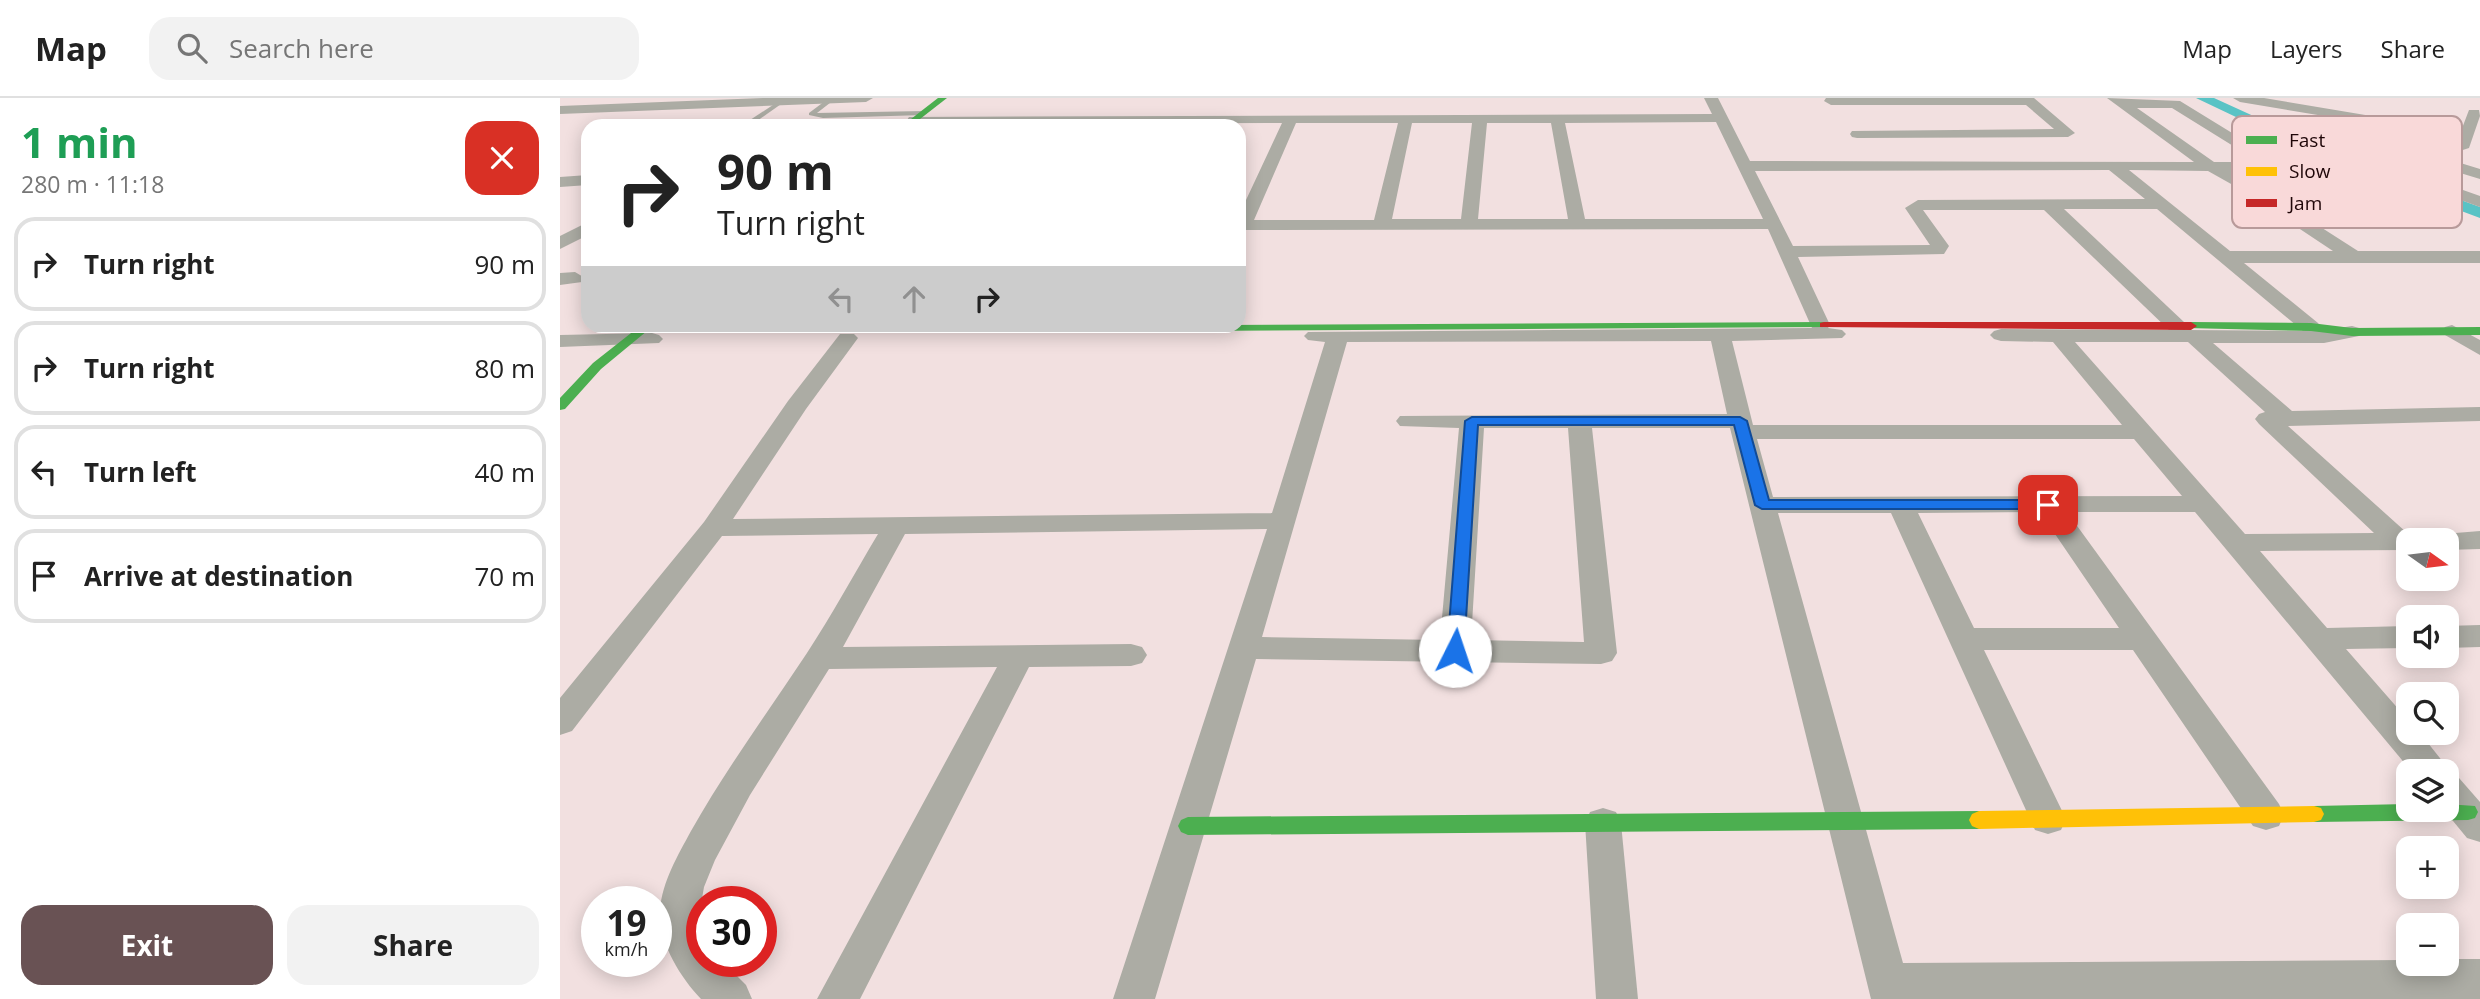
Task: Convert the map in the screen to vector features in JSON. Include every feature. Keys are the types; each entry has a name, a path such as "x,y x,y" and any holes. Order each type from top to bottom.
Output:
{"street":[{"path":"560,110 696,112 714,101 781,102 866,98"},
{"path":"916,119 943,98"},
{"path":"1710,98 1774,224 1820,325"},
{"path":"2319,98 2424,116"},
{"path":"1745,166 1853,129 2028,99 2080,144 1853,129"},
{"path":"2119,101 2196,104"},
{"path":"2119,101 2232,179"},
{"path":"2175,104 2232,139"},
{"path":"2236,104 2307,116"},
{"path":"1090,119 1104,105"},
{"path":"1382,224 1406,118"},
{"path":"1468,223 1480,118"},
{"path":"1557,118 1577,223"},
{"path":"1246,120 1721,118"},
{"path":"1246,214 1291,119"},
{"path":"2462,122 2471,124"},
{"path":"2462,124 2471,124"},
{"path":"2462,146 2471,124"},
{"path":"1853,129 2113,164 2232,166"},
{"path":"2113,164 2311,327"},
{"path":"2462,169 2480,175"},
{"path":"2462,179 2480,175"},
{"path":"560,182 581,180"},
{"path":"2462,196 2480,202"},
{"path":"2048,204 2186,331 2287,419"},
{"path":"1787,252 1934,251 1940,246 1914,206 2162,204"},
{"path":"1246,225 1774,224"},
{"path":"2310,228 2354,257"},
{"path":"560,244 581,231"},
{"path":"2226,257 2480,257"},
{"path":"1246,326 1820,325 2186,331 2324,337 2352,332"},
{"path":"674,333 847,338 2059,336 2311,327 2352,332 2480,331"},
{"path":"2452,331 2480,349"},
{"path":"560,341 631,333"},
{"path":"560,407 597,366 639,333"},
{"path":"1720,335 1890,991 2480,979"},
{"path":"1134,999 1338,336"},
{"path":"2059,336 2422,759"},
{"path":"560,722 714,528 789,416 847,338"},
{"path":"2396,535 2267,419 2474,418"},
{"path":"1408,421 1579,421 1742,427 2141,432"},
{"path":"1455,651 1472,421"},
{"path":"1243,648 1601,653 1579,421"},
{"path":"1762,505 2203,504"},
{"path":"1901,505 2048,819"},
{"path":"2048,505 2266,815"},
{"path":"714,528 1283,521"},
{"path":"731,999 700,969 687,942 680,908 692,866 728,803 820,658 896,526"},
{"path":"2459,541 2480,540"},
{"path":"2237,543 2396,541"},
{"path":"2459,637 2480,636"},
{"path":"2319,639 2396,637"},
{"path":"1964,639 2142,639"},
{"path":"820,658 1130,655"},
{"path":"838,999 1018,657"},
{"path":"1188,826 1845,822 2465,809"},
{"path":"1603,823 1617,999"}],"lane":[{"path":"832,99 811,114 892,119"},
{"path":"756,119 781,102"}],"waterway":[{"path":"2203,98 2242,116"},
{"path":"2462,206 2480,213"}],"traffic: fast":[{"path":"915,119 943,98"},
{"path":"1246,327 1824,325"},
{"path":"2191,326 2311,327 2352,332 2480,331"},
{"path":"560,406 597,366 638,333"},
{"path":"2314,814 2468,812"},
{"path":"1188,826 1979,820"}],"traffic: slow":[{"path":"1979,820 2314,814"}],"traffic: jam":[{"path":"1824,325 2191,326"}],"route":[{"path":"1455,651 1472,421 1740,421 1762,505 2048,505"}]}
